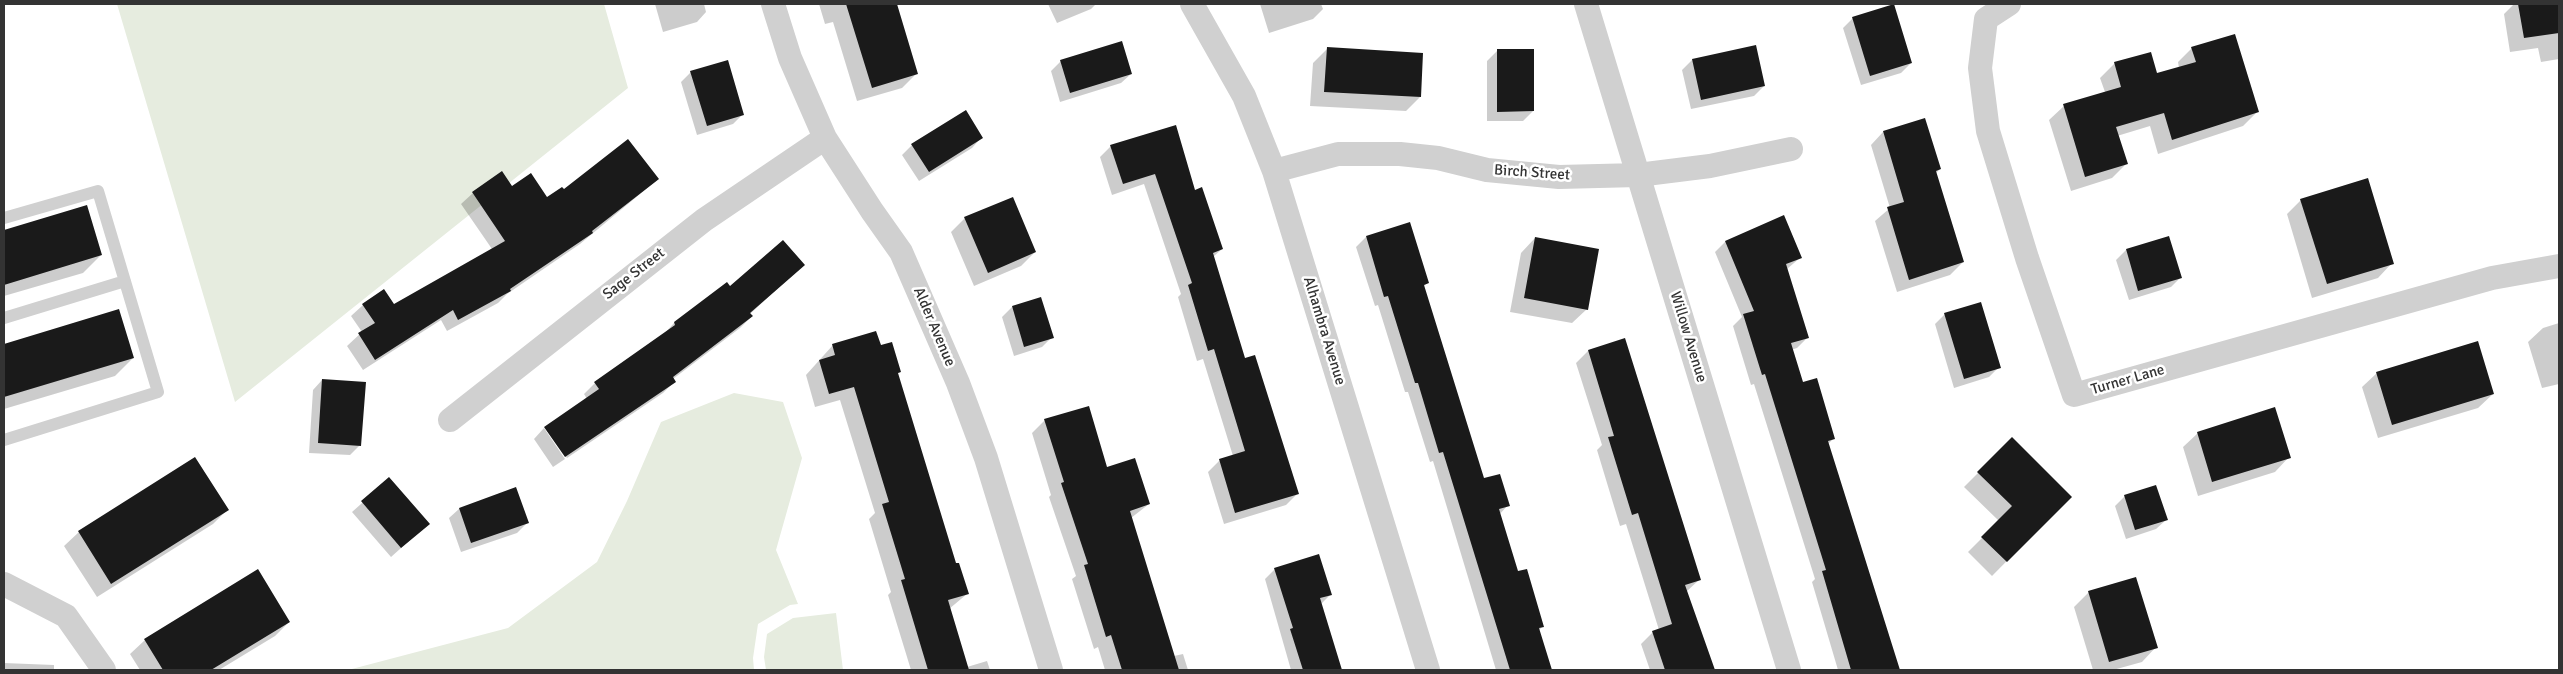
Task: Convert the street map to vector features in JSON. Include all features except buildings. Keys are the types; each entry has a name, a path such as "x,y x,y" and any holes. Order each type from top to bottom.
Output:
{"street":[{"name":"Alder Avenue","path":"773,4 790,58 825,138 901,252 958,383 986,458 1051,670"},
{"name":"Alhambra Avenue","path":"1192,4 1244,96 1274,171 1428,670"},
{"name":"Willow Avenue","path":"1586,4 1789,670"},
{"name":"Turner Lane","path":"2009,4 1986,19 1980,68 1988,131 2027,258 2074,395 2492,278 2559,266"},
{"name":"Sage Street","path":"450,420 704,220 825,138"},
{"name":"Birch Street","path":"1274,171 1338,154 1400,154 1438,158 1487,170 1559,177 1638,175 1710,166 1792,149"},
{"path":"4,584 66,616 104,670"}],"lane":[{"path":"4,218 98,190 158,392 4,440"},
{"path":"4,318 124,282"}],"shaded area":[{"path":"117,4 604,4 628,88 235,402"},
{"path":"734,393 783,402 802,458 776,550 798,604 790,605 758,624 753,658 754,670 348,670 508,628 597,562 627,501 661,422"},
{"path":"836,613 843,670 766,670 764,657 767,634 793,618"}]}
